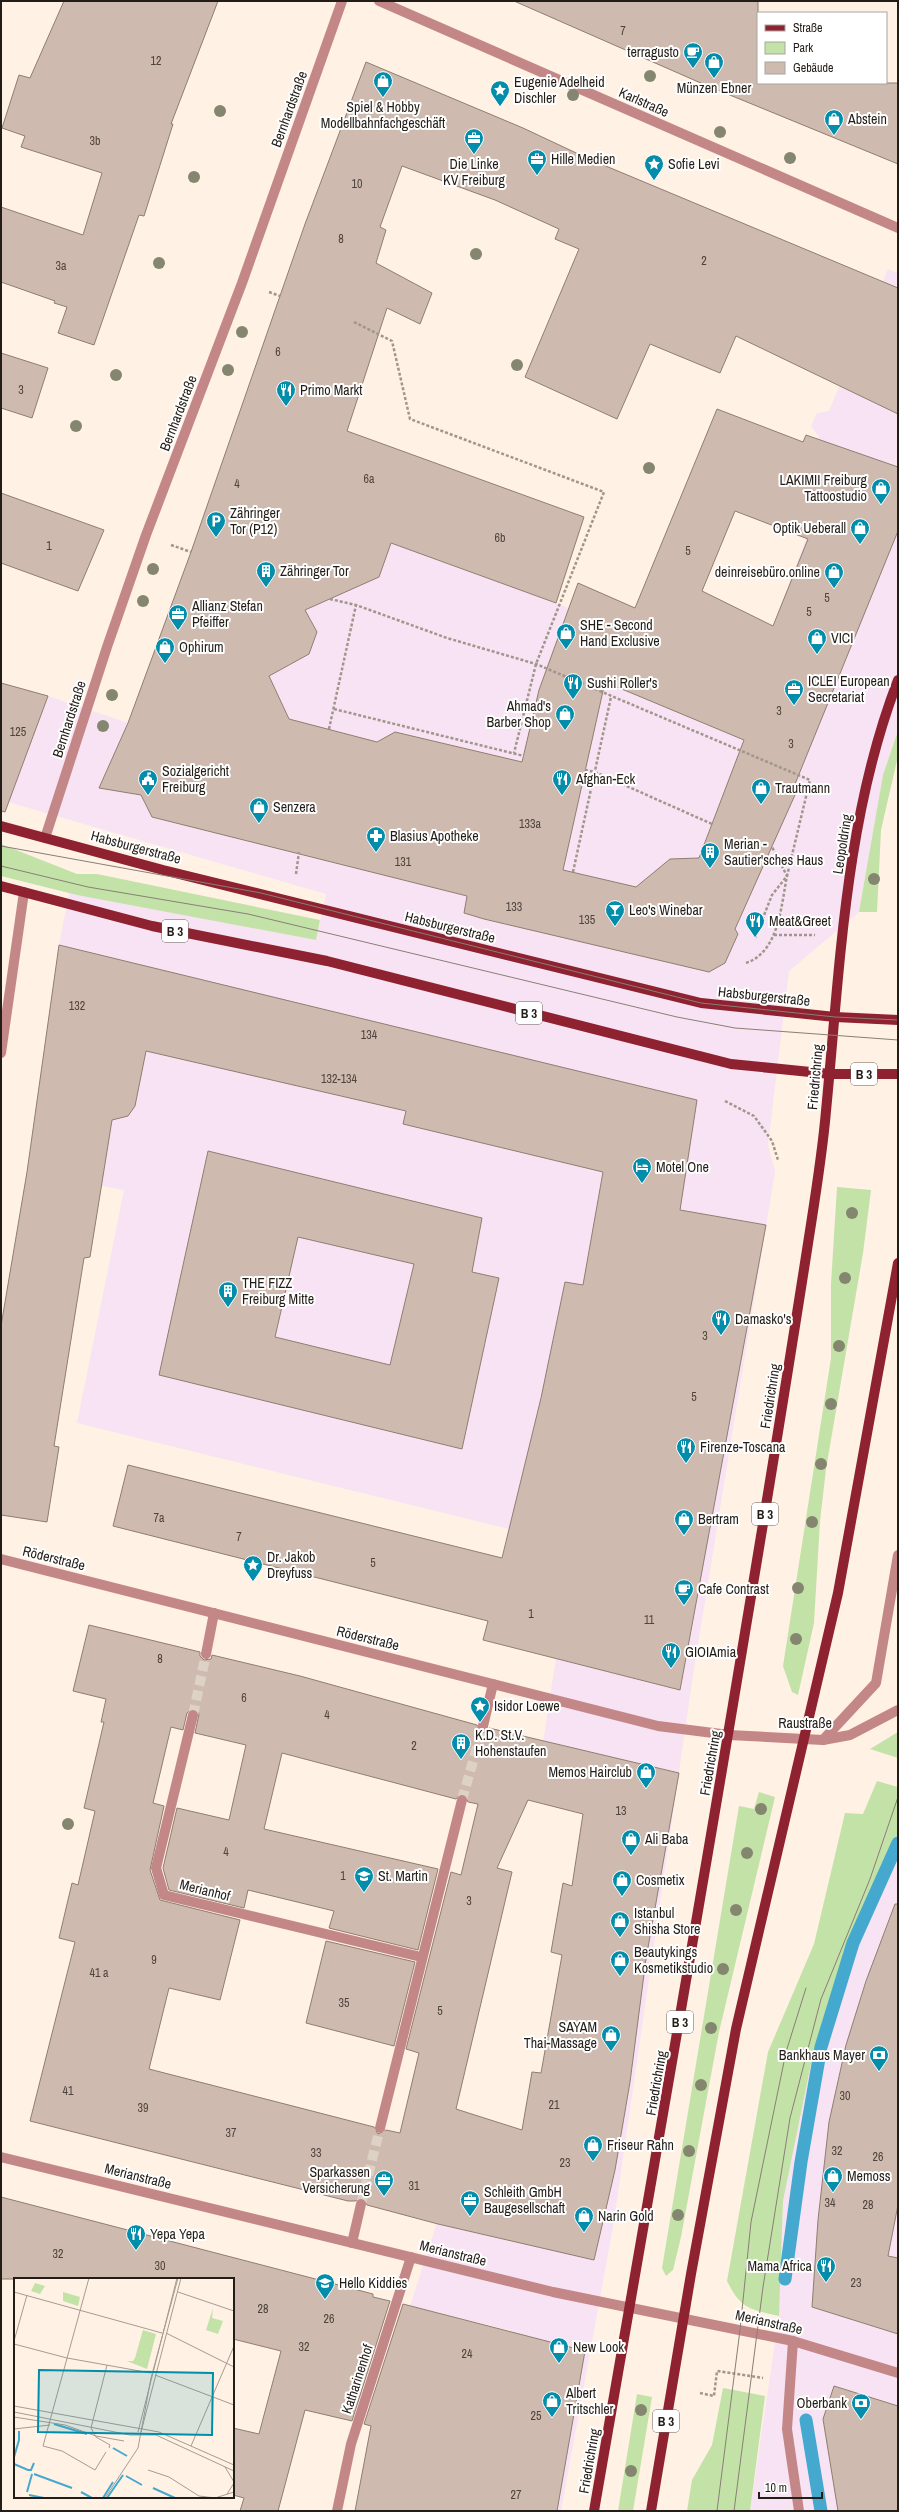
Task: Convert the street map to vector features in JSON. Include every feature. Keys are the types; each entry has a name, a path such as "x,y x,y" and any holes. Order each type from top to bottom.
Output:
{"main road":[{"name":"Leopoldring","path":"835,1017 843,934 869,771 898,680"},
{"name":"Habsburgerstraße","path":"1,826 163,870 701,1003 835,1017 898,1020"},
{"name":"B 3","path":"1,886 152,926 327,961 731,1064 830,1074 898,1074"},
{"name":"Friedrichring","path":"594,2511 729,1735 821,1164 835,1017"},
{"name":"B 3","path":"651,2511 736,2029 838,1593 898,1263"}],"street":[{"name":"Bernhardstraße","path":"45,838 133,573 242,283 342,1"},
{"name":"Karlstraße","path":"379,1 898,228"},
{"path":"1,1053 24,892"},
{"path":"823,1740 876,1683 898,1555"},
{"name":"Röderstraße","path":"1,1559 658,1726 729,1735"},
{"path":"206,1654 214,1613"},
{"path":"483,1726 493,1684"},
{"name":"Raustraße","path":"729,1735 823,1740 850,1735 898,1710"},
{"name":"Merianhof","path":"193,1715 156,1868 164,1895 421,1957"},
{"path":"380,2128 421,1957 462,1800"},
{"name":"Merianstraße","path":"1,2156 411,2257 630,2308 793,2341 898,2373"},
{"path":"352,2242 361,2204"},
{"name":"Katharinenhof","path":"337,2511 351,2444 411,2257"},
{"path":"793,2341 787,2429 798,2511"}],"path":[{"path":"354,322 392,341 410,419 604,492 536,664 514,753"},
{"path":"330,599 356,605 447,638 536,664 810,780 774,935 766,950 755,960 746,963"},
{"path":"329,729 356,605"},
{"path":"573,872 612,697"},
{"path":"334,709 524,756"},
{"path":"585,770 595,772 712,824"},
{"path":"772,847 788,876"},
{"path":"755,938 772,895 788,876"},
{"path":"774,935 843,934"},
{"path":"725,1101 754,1116 772,1141 778,1160"},
{"path":"672,2386 714,2396 717,2371 789,2384"}],"shaded area":[{"path":"888,269 898,273 898,731 883,775 859,912 789,971 768,1145 775,1171 693,1675 613,2227 561,2511 470,2511 501,2397 512,2331 410,2306 455,2166 522,2130 532,2072 541,2073 563,1949 610,1821 528,1800 543,1742 556,1658 550,1539 77,1423 124,1190 27,1172 59,945 69,893 316,940 326,894 1,800 1,683 48,696 128,723 191,552 330,599 379,577 391,543 569,608 550,659 726,733 773,626 812,523 814,446 819,437 811,426 817,413 829,411"},
{"path":"898,1839 898,2511 750,2511 779,2316 783,2201 811,2064 849,1954"}],"green space":[{"path":"898,731 898,756 881,830 877,912 859,912 883,775"},
{"path":"1,844 77,874 97,874 320,920 316,940 77,895 1,876"},
{"path":"837,1187 871,1190 863,1253 826,1469 820,1521 814,1623 798,1695 792,1692 783,1666 831,1358 831,1284"},
{"path":"898,1732 898,1758 870,1749"},
{"path":"877,1781 898,1787 898,1839 849,1954 811,2064 783,2201 779,2316 760,2312 742,2303 727,2281 768,2052 814,1944 845,1813 863,1814"},
{"path":"759,1792 775,1797 719,2032 681,2237 673,2270 666,2276 662,2268 739,1806 754,1809"},
{"path":"723,2388 765,2396 750,2511 687,2511 692,2480 712,2445"},
{"path":"637,2394 652,2397 633,2511 618,2511"}],"building":[{"path":"64,1 218,1 171,124 173,124 144,216 139,215 94,345 58,333 67,307 54,303 55,301 1,282 1,207 83,235 102,173 21,147 25,136 2,128 19,75 30,78"},
{"path":"514,1 758,1 757,84 898,83 898,164 703,84"},
{"path":"366,62 523,128 589,159 898,288 898,414 736,336 720,373 650,344 617,419 525,377 579,249 555,239 559,229 495,200 402,166 380,227 386,230 376,263 432,293 420,324 387,308 347,431 584,517 556,603 391,543 379,577 305,610 317,632 309,654 269,676 289,719 377,742 395,732 522,762 539,690 578,583 635,608 717,409 803,442 806,435 898,467 898,531 795,784 799,786 735,929 738,934 725,963 709,972 464,913 467,896 152,817 141,795 99,788 128,723 191,552 305,224","holes":["735,511 808,539 773,626 702,591","605,682 744,740 699,858 670,859 636,887 563,870"]},
{"path":"1,353 48,368 32,418 1,408"},
{"path":"1,493 104,530 78,591 1,563"},
{"path":"1,683 48,696 5,812 1,811"},
{"path":"59,945 697,1100 680,1210 766,1225 680,1690 483,1640 488,1621 113,1526 128,1465 502,1558 541,1398 565,1282 583,1285 603,1172 403,1124 406,1111 146,1051 135,1106 128,1116 112,1120 90,1257 84,1258 54,1446 59,1447 47,1522 1,1515 1,1326 27,1172"},
{"name":"THE FIZZ Freiburg Mitte","path":"208,1151 482,1218 472,1272 499,1278 462,1449 159,1375","holes":["298,1237 414,1264 390,1365 275,1337"]},
{"path":"89,1625 200,1652 200,1656 204,1660 211,1659 212,1655 300,1676 477,1725 481,1732 485,1732 489,1728 679,1773 646,1959 630,2082 615,2170 594,2260 438,2224 367,2205 363,2198 355,2201 348,2201 30,2121 75,1942 59,1938 72,1883 78,1885 95,1811 84,1808 104,1722 101,1722 106,1699 73,1691","holes":["191,1709 197,1710 199,1714 195,1733 246,1745 229,1820 177,1808 163,1868 169,1890 244,1908 248,1890 334,1911 329,1928 418,1950 438,1869 264,1829 282,1753 456,1799 460,1794 464,1794 468,1802 478,1804 461,1875 451,1872 406,2049 419,2053 400,2133 386,2130 378,2134 374,2127 149,2069 169,1988 220,2000 240,1920 160,1900 150,1870 164,1806 153,1803 171,1727 183,1730 187,1713","528,1800 583,1814 572,1886 563,1883 551,1952 562,1955 541,2073 532,2072 522,2130 456,2109 512,1872 497,1868"]},
{"path":"895,1904 898,1904 898,2205 888,2256 898,2258 898,2334 812,2307 818,2220 829,2122 846,2045 866,1981"},
{"path":"326,1941 415,1962 394,2046 306,2023"},
{"path":"1,2197 373,2294 373,2297 390,2301 352,2421 305,2410 278,2511 240,2511 244,2498 234,2495 234,2428 259,2434 281,2351 234,2339 234,2278 1,2279"},
{"path":"403,2304 585,2351 557,2511 355,2511 371,2426 364,2424"},
{"path":"834,2386 898,2406 898,2511 838,2511 823,2419"}],"waterway":[{"path":"785,2279 801,2162 821,2047 853,1943 898,1843"},
{"path":"806,2420 821,2511"}],"tunnel":[{"path":"193,1715 206,1654"},
{"path":"462,1800 483,1726"},
{"path":"361,2204 380,2128"}],"tram line":[{"path":"1,846 261,893 701,1003 835,1017 898,1020"},
{"path":"1,866 88,887 248,914 677,1017 735,1028 898,1040"},
{"path":"734,2511 763,2287 790,2118 821,1999 870,1879 898,1797"},
{"path":"717,2511 740,2330 751,2222 786,2052 806,1988"}],"place":[{"name":"terragusto","path":"693,69"},
{"name":"Münzen Ebner","path":"714,79"},
{"name":"Spiel & Hobby Modellbahnfachgeschäft","path":"383,98"},
{"name":"Eugenie Adelheid Dischler","path":"500,107"},
{"name":"Abstein","path":"834,136"},
{"name":"Die Linke KV Freiburg","path":"474,155"},
{"name":"Hille Medien","path":"537,176"},
{"name":"Sofie Levi","path":"654,181"},
{"name":"Primo Markt","path":"286,407"},
{"name":"LAKIMII Freiburg Tattoostudio","path":"881,505"},
{"name":"Zähringer Tor (P12)","path":"216,538"},
{"name":"Optik Ueberall","path":"860,545"},
{"name":"Zähringer Tor","path":"266,588"},
{"name":"deinreisebüro.online","path":"834,589"},
{"name":"Allianz Stefan Pfeiffer","path":"178,631"},
{"name":"SHE - Second Hand Exclusive","path":"566,650"},
{"name":"VICI","path":"817,655"},
{"name":"Ophirum","path":"165,664"},
{"name":"Sushi Roller's","path":"573,700"},
{"name":"ICLEI European Secretariat","path":"794,706"},
{"name":"Ahmad's Barber Shop","path":"565,731"},
{"name":"Sozialgericht Freiburg","path":"148,796"},
{"name":"Afghan-Eck","path":"562,796"},
{"name":"Trautmann","path":"761,805"},
{"name":"Senzera","path":"259,824"},
{"name":"Blasius Apotheke","path":"376,853"},
{"name":"Merian - Sautier'sches Haus","path":"710,869"},
{"name":"Leo's Winebar","path":"615,927"},
{"name":"Meat&Greet","path":"755,938"},
{"name":"Motel One","path":"642,1184"},
{"name":"THE FIZZ Freiburg Mitte","path":"228,1308"},
{"name":"Damasko's","path":"721,1336"},
{"name":"Firenze-Toscana","path":"686,1464"},
{"name":"Bertram","path":"684,1536"},
{"name":"Dr. Jakob Dreyfuss","path":"253,1582"},
{"name":"Cafe Contrast","path":"684,1606"},
{"name":"GIOIAmia","path":"671,1669"},
{"name":"Isidor Loewe","path":"480,1723"},
{"name":"K.D. St.V. Hohenstaufen","path":"461,1760"},
{"name":"Memos Hairclub","path":"646,1789"},
{"name":"Ali Baba","path":"631,1856"},
{"name":"St. Martin","path":"364,1893"},
{"name":"Cosmetix","path":"622,1897"},
{"name":"Istanbul Shisha Store","path":"620,1938"},
{"name":"Beautykings Kosmetikstudio","path":"620,1977"},
{"name":"SAYAM Thai-Massage","path":"611,2052"},
{"name":"Bankhaus Mayer","path":"879,2072"},
{"name":"Friseur Rahn","path":"593,2162"},
{"name":"Memoss","path":"833,2193"},
{"name":"Sparkassen Versicherung","path":"384,2197"},
{"name":"Schleith GmbH Baugesellschaft","path":"470,2217"},
{"name":"Narin Gold","path":"584,2233"},
{"name":"Yepa Yepa","path":"136,2251"},
{"name":"Mama Africa","path":"826,2283"},
{"name":"Hello Kiddies","path":"325,2300"},
{"name":"New Look","path":"559,2364"},
{"name":"Albert Tritschler","path":"552,2418"},
{"name":"Oberbank","path":"861,2420"}]}
